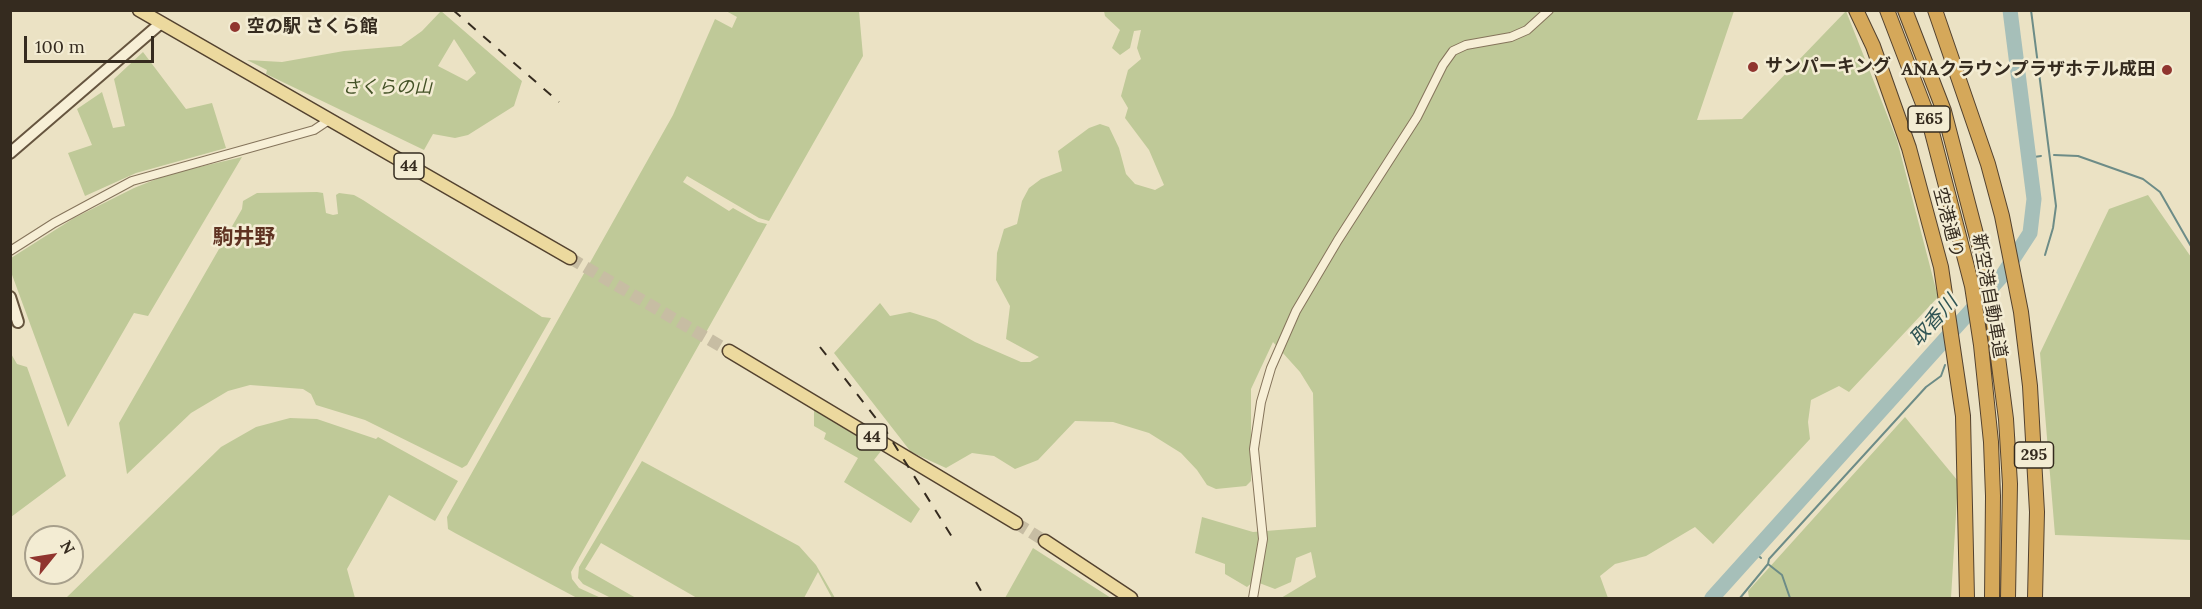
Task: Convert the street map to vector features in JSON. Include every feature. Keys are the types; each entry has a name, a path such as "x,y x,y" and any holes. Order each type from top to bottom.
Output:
{"highway":[{"name":"空港通り","path":"1856,10 1873,46 1909,148 1941,267 1963,416 1969,580 1967,598"},
{"name":"新空港自動車道","path":"1887,10 1928,117 1960,232 1981,345 1994,495 1992,598"},
{"name":"新空港自動車道","path":"1905,10 1944,111 1988,280 2006,419 2010,494 2008,598"},
{"name":"295","path":"1935,10 1988,164 2002,216 2021,312 2030,386 2037,512 2035,598"}],"main road":[{"name":"44","path":"139,10 570,258"},
{"name":"44","path":"729,351 1016,524"},
{"path":"1045,541 1131,598"}],"street":[{"path":"1253,598 1263,539 1254,448 1261,402 1271,368 1296,311 1338,240 1417,117 1443,65 1453,51 1466,45 1510,38 1527,30 1548,10"},
{"path":"10,153 161,23"},
{"path":"10,251 80,208 132,181 314,130 329,120"},
{"path":"10,297 18,322"}],"green space":[{"name":"さくらの山","path":"441,11 522,81 514,106 468,135 455,138 433,134 424,150 266,74 267,70 247,60 282,62 344,51 401,46 422,31","holes":["454,39 476,73 467,81 438,66"]},
{"path":"726,11 859,11 863,56 769,221 759,218 687,176 683,182 729,211 733,208 758,222 767,224 571,572 572,579 579,588 601,598 577,598 448,529 447,517 673,115 715,19 732,28 737,17"},
{"path":"1104,11 1734,11 1697,120 1742,119 1846,11 1897,140 1938,297 1849,392 1839,386 1811,400 1808,422 1810,439 1713,544 1695,527 1646,556 1615,564 1600,576 1608,598 1281,598 1316,577 1311,552 1296,558 1291,582 1275,589 1254,581 1247,587 1225,574 1225,564 1195,553 1202,517 1253,532 1316,527 1313,393 1300,372 1273,342 1251,389 1251,481 1246,486 1216,489 1207,485 1181,453 1149,433 1113,422 1075,421 1038,460 1015,469 994,456 972,453 946,468 911,452 834,353 880,303 890,316 910,312 936,320 975,342 1021,362 1030,362 1039,357 1006,339 1010,306 996,280 997,253 1004,229 1017,224 1022,201 1029,188 1041,179 1062,171 1058,151 1089,128 1100,124 1109,127 1119,148 1126,174 1135,184 1155,190 1164,185 1149,150 1125,118 1128,108 1121,96 1128,70 1141,59 1137,48 1141,30 1134,31 1130,48 1120,55 1112,48 1120,30 1105,16"},
{"path":"143,52 186,109 212,103 226,148 136,173 85,196 68,153 92,145 77,109 102,92 113,128 125,126 114,79"},
{"path":"242,157 148,316 134,313 68,427 11,272 11,258 74,218 134,188 169,174"},
{"path":"257,193 323,193 326,213 333,215 338,214 336,195 339,193 354,195 542,317 551,318 467,465 462,468 365,420 316,405 311,394 303,389 250,385 228,391 191,413 127,474 119,423 242,209 243,201"},
{"path":"2148,195 2191,257 2191,540 2055,535 2040,353 2109,209"},
{"path":"10,352 17,364 27,367 66,476 11,517"},
{"path":"814,409 881,451 874,460 920,509 911,523 844,482 858,458 824,439 826,433 814,426"},
{"path":"1905,417 1958,481 1951,598 1749,598 1748,591"},
{"path":"290,418 317,419 376,439 378,437 458,481 435,521 389,495 347,569 355,598 66,598 79,585 84,585 84,580 221,447 256,427"},
{"path":"642,461 799,546 816,565 835,598 832,598 818,572 804,598 697,598 601,543 585,569 636,598 611,598 583,584 578,578 579,567"},
{"path":"1033,548 1111,598 1005,598"}],"waterway":[{"name":"取香川","path":"1712,598 2002,276 2030,233 2034,199 2010,10"},
{"path":"2031,10 2056,206 2053,228 2045,255"},
{"path":"2054,155 2078,156 2143,179 2160,192 2192,248"},
{"path":"2027,158 2041,156"},
{"path":"1740,598 1768,564 1769,559 1926,387 1941,376 1945,365"},
{"path":"1754,552 1761,558"},
{"path":"1768,564 1782,575 1790,598"}],"tunnel":[{"path":"570,258 729,351"},
{"path":"1016,523 1045,541"}],"railway":[{"path":"453,10 559,102"},
{"path":"820,347 886,431 952,537"},
{"path":"976,582 985,598"}],"place":[{"name":"空の駅 さくら館","path":"235,27"},
{"name":"サンパーキング","path":"1753,67"},
{"name":"ANAクラウンプラザホテル成田","path":"2167,70"}],"district":[{"name":"駒井野","path":"244,238"}]}
